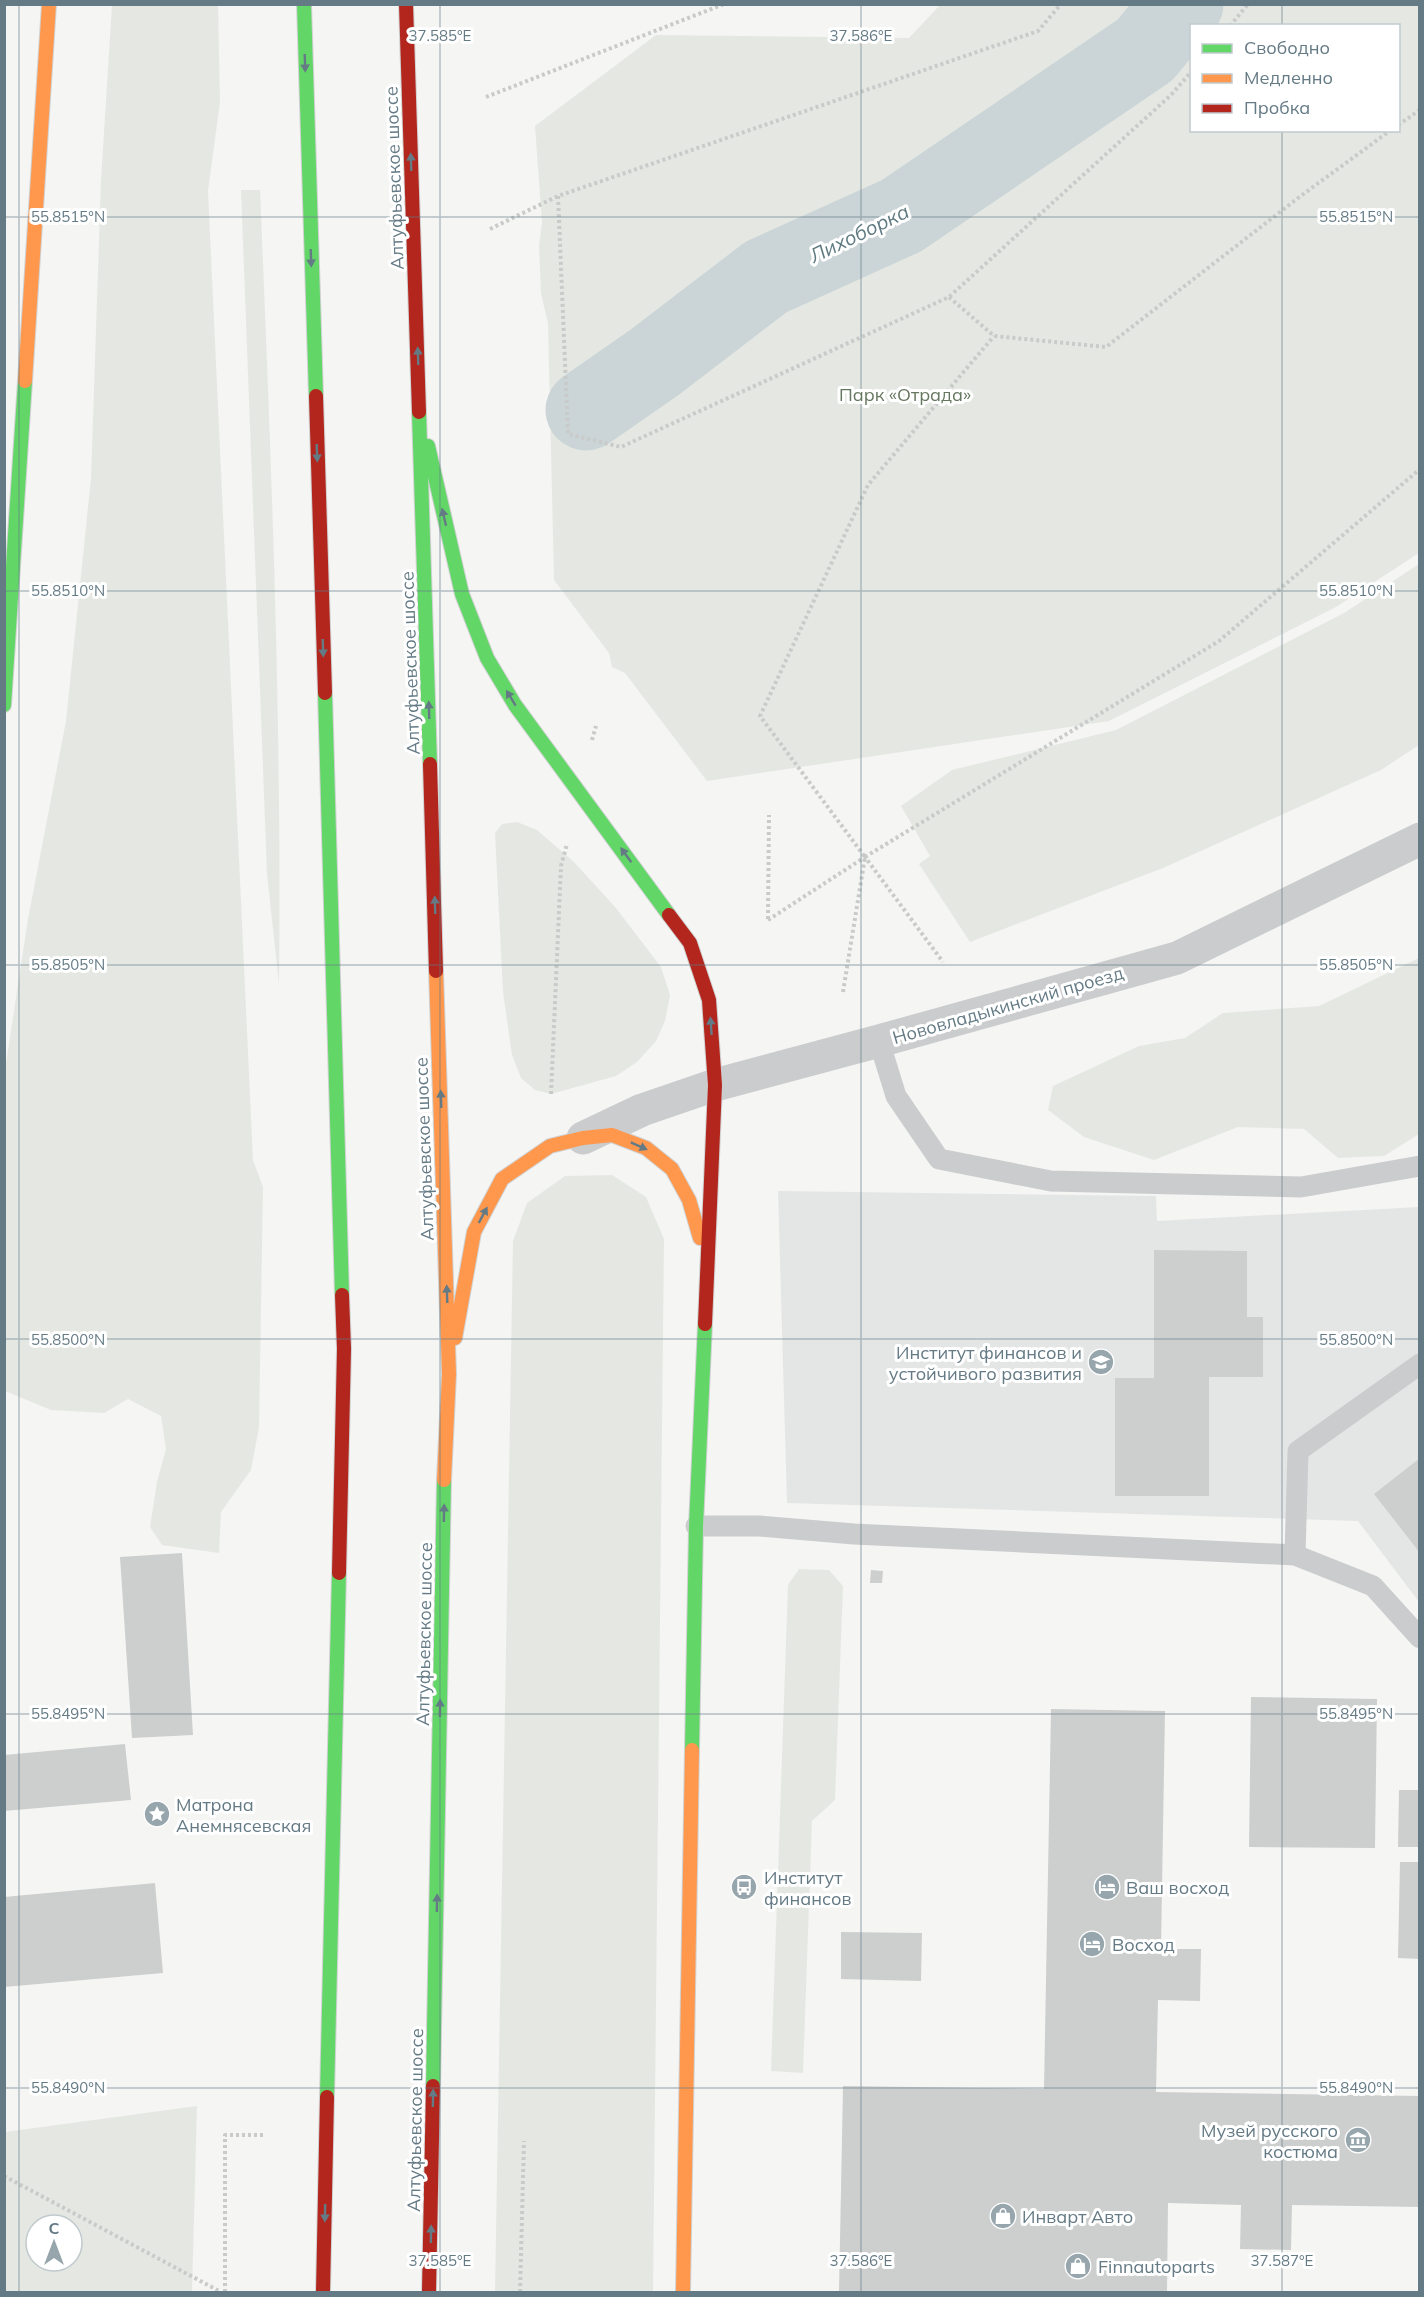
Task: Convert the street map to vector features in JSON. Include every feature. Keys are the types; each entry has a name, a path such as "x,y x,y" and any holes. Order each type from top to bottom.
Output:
{"main road":[{"path":"4,705 49,4"},
{"path":"304,4 344,1349 323,2292"},
{"name":"Алтуфьевское шоссе","path":"406,4 449,1374 445,1452 429,2292"},
{"path":"420,415 462,594 487,658 514,705 690,943 709,999 715,1085 696,1526 683,2292"},
{"path":"449,1374 474,1232 501,1179 549,1146 583,1138 612,1135 646,1148 672,1169 689,1200 706,1257"}],"street":[{"name":"Нововладыкинский проезд","path":"583,1138 642,1110 715,1085 1177,958 1419,840"}],"lane":[{"path":"879,1041 896,1096 939,1159 1051,1181 1301,1187 1419,1166"},
{"path":"1295,1555 1298,1451 1419,1364"},
{"path":"696,1526 760,1527 854,1534 1295,1555 1373,1586 1419,1638"}],"path":[{"path":"486,97 724,4"},
{"path":"490,229 558,196 1038,31 1060,4"},
{"path":"1232,24 1248,4"},
{"path":"558,196 568,434 621,447 949,297 1171,95 1190,72"},
{"path":"1400,124 1419,110"},
{"path":"949,297 994,336 1106,347 1302,195 1388,132"},
{"path":"943,962 760,716 868,484 994,336"},
{"path":"769,815 768,920 865,856 1220,641 1419,469"},
{"path":"843,992 865,856"},
{"path":"551,1094 561,866"},
{"path":"4,2176 223,2292 225,2135 266,2135"},
{"path":"520,2292 524,2141"}],"shaded area":[{"name":"Институт финансов и устойчивого развития","path":"778,1191 1156,1196 1157,1221 1419,1207 1419,1602 1358,1521 787,1503"}],"green space":[{"path":"112,5 218,5 220,102 208,191 253,1160 263,1187 259,1427 251,1470 221,1512 219,1553 162,1545 150,1527 157,1482 166,1449 161,1416 128,1399 104,1413 51,1410 5,1391 5,1070 28,919 66,721 91,478 101,180"},
{"name":"Парк «Отрада»","path":"940,5 1419,5 1419,553 1336,607 1109,721 707,781 625,673 612,667 609,653 554,580 548,323 541,294 539,246 542,223 535,126 656,35 909,38"},
{"path":"241,190 260,190 277,686 279,984 267,874"},
{"path":"1419,564 1419,745 1381,770 1163,868 970,942 919,864 930,856 901,806 952,770 1116,730 1344,613"},
{"path":"517,822 537,830 574,862 616,908 661,967 670,995 665,1021 656,1041 637,1062 616,1076 551,1094 535,1090 521,1078 512,1055 503,992 495,833 502,824"},
{"path":"1419,958 1419,1134 1384,1156 1338,1158 1304,1129 1238,1127 1154,1160 1084,1137 1048,1110 1053,1086 1139,1046 1185,1038 1223,1013 1319,1006"},
{"path":"612,1175 646,1197 664,1239 653,2292 495,2292 513,1241 527,1203 565,1176"},
{"path":"799,1569 829,1570 843,1586 835,1800 812,1821 803,2073 771,2071 788,1585"},
{"path":"197,2106 192,2292 5,2292 5,2132"}],"building":[{"path":"1154,1250 1247,1251 1247,1317 1263,1317 1263,1377 1209,1377 1209,1496 1115,1496 1115,1378 1154,1378"},
{"path":"1420,1458 1420,1553 1374,1494"},
{"path":"182,1553 193,1735 132,1738 120,1557"},
{"path":"871,1570 883,1571 882,1583 870,1583"},
{"path":"1251,1697 1377,1699 1375,1848 1249,1847"},
{"path":"1051,1709 1165,1711 1161,1949 1201,1949 1200,2001 1158,2000 1156,2092 1420,2096 1420,2207 1292,2205 1291,2250 1240,2249 1241,2205 1168,2203 1167,2292 839,2292 843,2086 1044,2089"},
{"path":"125,1744 131,1800 4,1811 4,1755"},
{"path":"1399,1790 1420,1790 1420,1847 1398,1847"},
{"path":"1400,1862 1420,1862 1420,1959 1398,1958"},
{"path":"155,1883 163,1973 4,1987 4,1897"},
{"path":"841,1932 922,1933 921,1981 841,1979"}],"waterway":[{"name":"Лихоборка","path":"586,410 655,362 766,277 901,216 1145,50 1183,4"}],"traffic: fast":[{"path":"304,4 316,396"},
{"path":"4,705 25,381"},
{"path":"419,412 430,764"},
{"path":"428,446 462,594 487,658 515,705 669,915"},
{"path":"325,693 342,1295"},
{"path":"692,1750 696,1526 705,1324"},
{"path":"433,2086 444,1480"},
{"path":"327,2097 339,1573"}],"traffic: slow":[{"path":"25,381 49,4"},
{"path":"436,971 449,1374 444,1480"},
{"path":"455,1338 474,1232 502,1179 550,1146 583,1138 612,1135 646,1148 672,1169 689,1200 700,1238"},
{"path":"683,2292 692,1750"}],"traffic: jam":[{"path":"406,4 419,412"},
{"path":"316,396 325,693"},
{"path":"430,764 436,971"},
{"path":"669,915 690,943 709,1000 715,1085 705,1324"},
{"path":"339,1573 344,1349 342,1295"},
{"path":"429,2292 433,2086"},
{"path":"323,2292 327,2097"}],"place":[{"name":"Институт финансов и устойчивого развития","path":"1101,1362"},
{"name":"Матрона Анемнясевская","path":"157,1814"},
{"name":"Институт финансов","path":"744,1887"},
{"name":"Ваш восход","path":"1107,1887"},
{"name":"Восход","path":"1092,1944"},
{"name":"Музей русского костюма","path":"1358,2140"},
{"name":"Инварт Авто","path":"1003,2216"},
{"name":"Finnautoparts","path":"1078,2266"}]}
